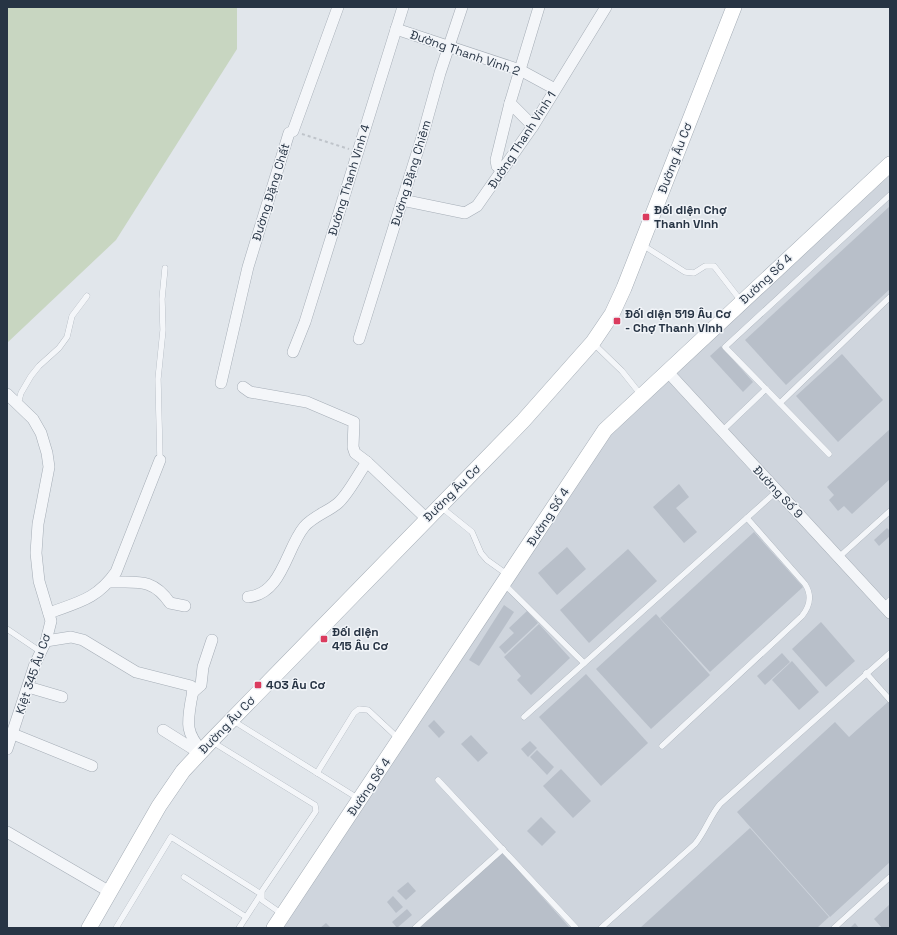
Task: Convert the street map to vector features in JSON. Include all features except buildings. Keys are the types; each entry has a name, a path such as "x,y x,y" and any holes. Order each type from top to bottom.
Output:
{"main road":[{"name":"Đường Âu Cơ","path":"89,928 159,806 183,771 523,421 592,342 615,307 734,7"},
{"name":"Đường Số 4","path":"274,928 605,430 889,167"}],"street":[{"name":"Đường Đặng Chất","path":"221,383 248,267 289,133 293,131 338,7"},
{"name":"Đường Thanh Vinh 4","path":"294,352 305,322 403,7"},
{"name":"Đường Đặng Chiêm","path":"359,339 462,7"},
{"path":"502,170 497,166 496,160 510,103 539,7"},
{"name":"Đường Thanh Vinh 1","path":"402,200 465,213 482,200 533,126 606,7"},
{"name":"Đường Thanh Vinh 2","path":"396,30 520,70 555,89"},
{"path":"510,103 533,126"},
{"name":"Đường Số 9","path":"667,371 839,557 888,606"},
{"path":"242,388 250,392 307,402 354,422 353,447 355,453 367,462 427,519"},
{"path":"7,394 33,419 41,433 47,453 49,466 38,524 36,553 40,586 50,617 97,593 109,582 116,572 160,460"},
{"path":"248,597 257,596 276,580 291,548 305,526 338,503 367,462"},
{"path":"109,582 144,583 156,587 163,592 170,603 185,606"},
{"name":"Kiệt 345 Âu Cơ","path":"7,749 28,687 46,641 50,617"},
{"path":"46,641 71,637 83,640 136,672 191,686 193,692 188,715 188,729 192,740 204,748"},
{"path":"193,692 200,685 203,667 212,640"},
{"path":"28,687 62,697"},
{"path":"163,730 204,748"},
{"path":"13,734 92,766"},
{"path":"7,832 110,892"}],"lane":[{"path":"829,454 725,347 890,195"},
{"path":"641,244 685,272 694,273 705,266 714,266 742,302"},
{"path":"160,460 158,379 165,268"},
{"path":"18,405 21,393 30,376 59,348 67,337 72,316 87,296"},
{"path":"780,403 890,297"},
{"path":"592,342 622,371 641,396"},
{"path":"722,432 766,389"},
{"path":"524,717 777,491"},
{"path":"439,506 472,532 481,553 584,663"},
{"path":"839,557 890,511"},
{"path":"662,746 802,616 808,607 810,593 805,584 747,518"},
{"path":"7,629 41,652"},
{"path":"601,928 695,844 703,833 712,814 720,804 890,652"},
{"path":"866,673 890,700"},
{"path":"318,773 354,713 359,709 368,710 400,740"},
{"path":"232,720 360,800"},
{"path":"204,748 315,805 317,808 239,928"},
{"path":"438,780 576,928"},
{"path":"116,928 171,838 261,894 264,902 283,915"},
{"path":"415,928 502,849"},
{"path":"184,877 246,917"},
{"path":"834,928 890,877"}],"path":[{"path":"293,131 358,152"}],"shaded area":[{"path":"890,167 890,928 275,928 605,430"}],"green space":[{"path":"7,7 237,7 237,49 116,240 7,343"}],"place":[{"name":"Đối diện Chợ Thanh Vinh","path":"646,217"},
{"name":"Đối diện 519 Âu Cơ - Chợ Thanh Vinh","path":"617,321"},
{"name":"Đối diện 415 Âu Cơ","path":"324,639"},
{"name":"403 Âu Cơ","path":"258,685"}]}
